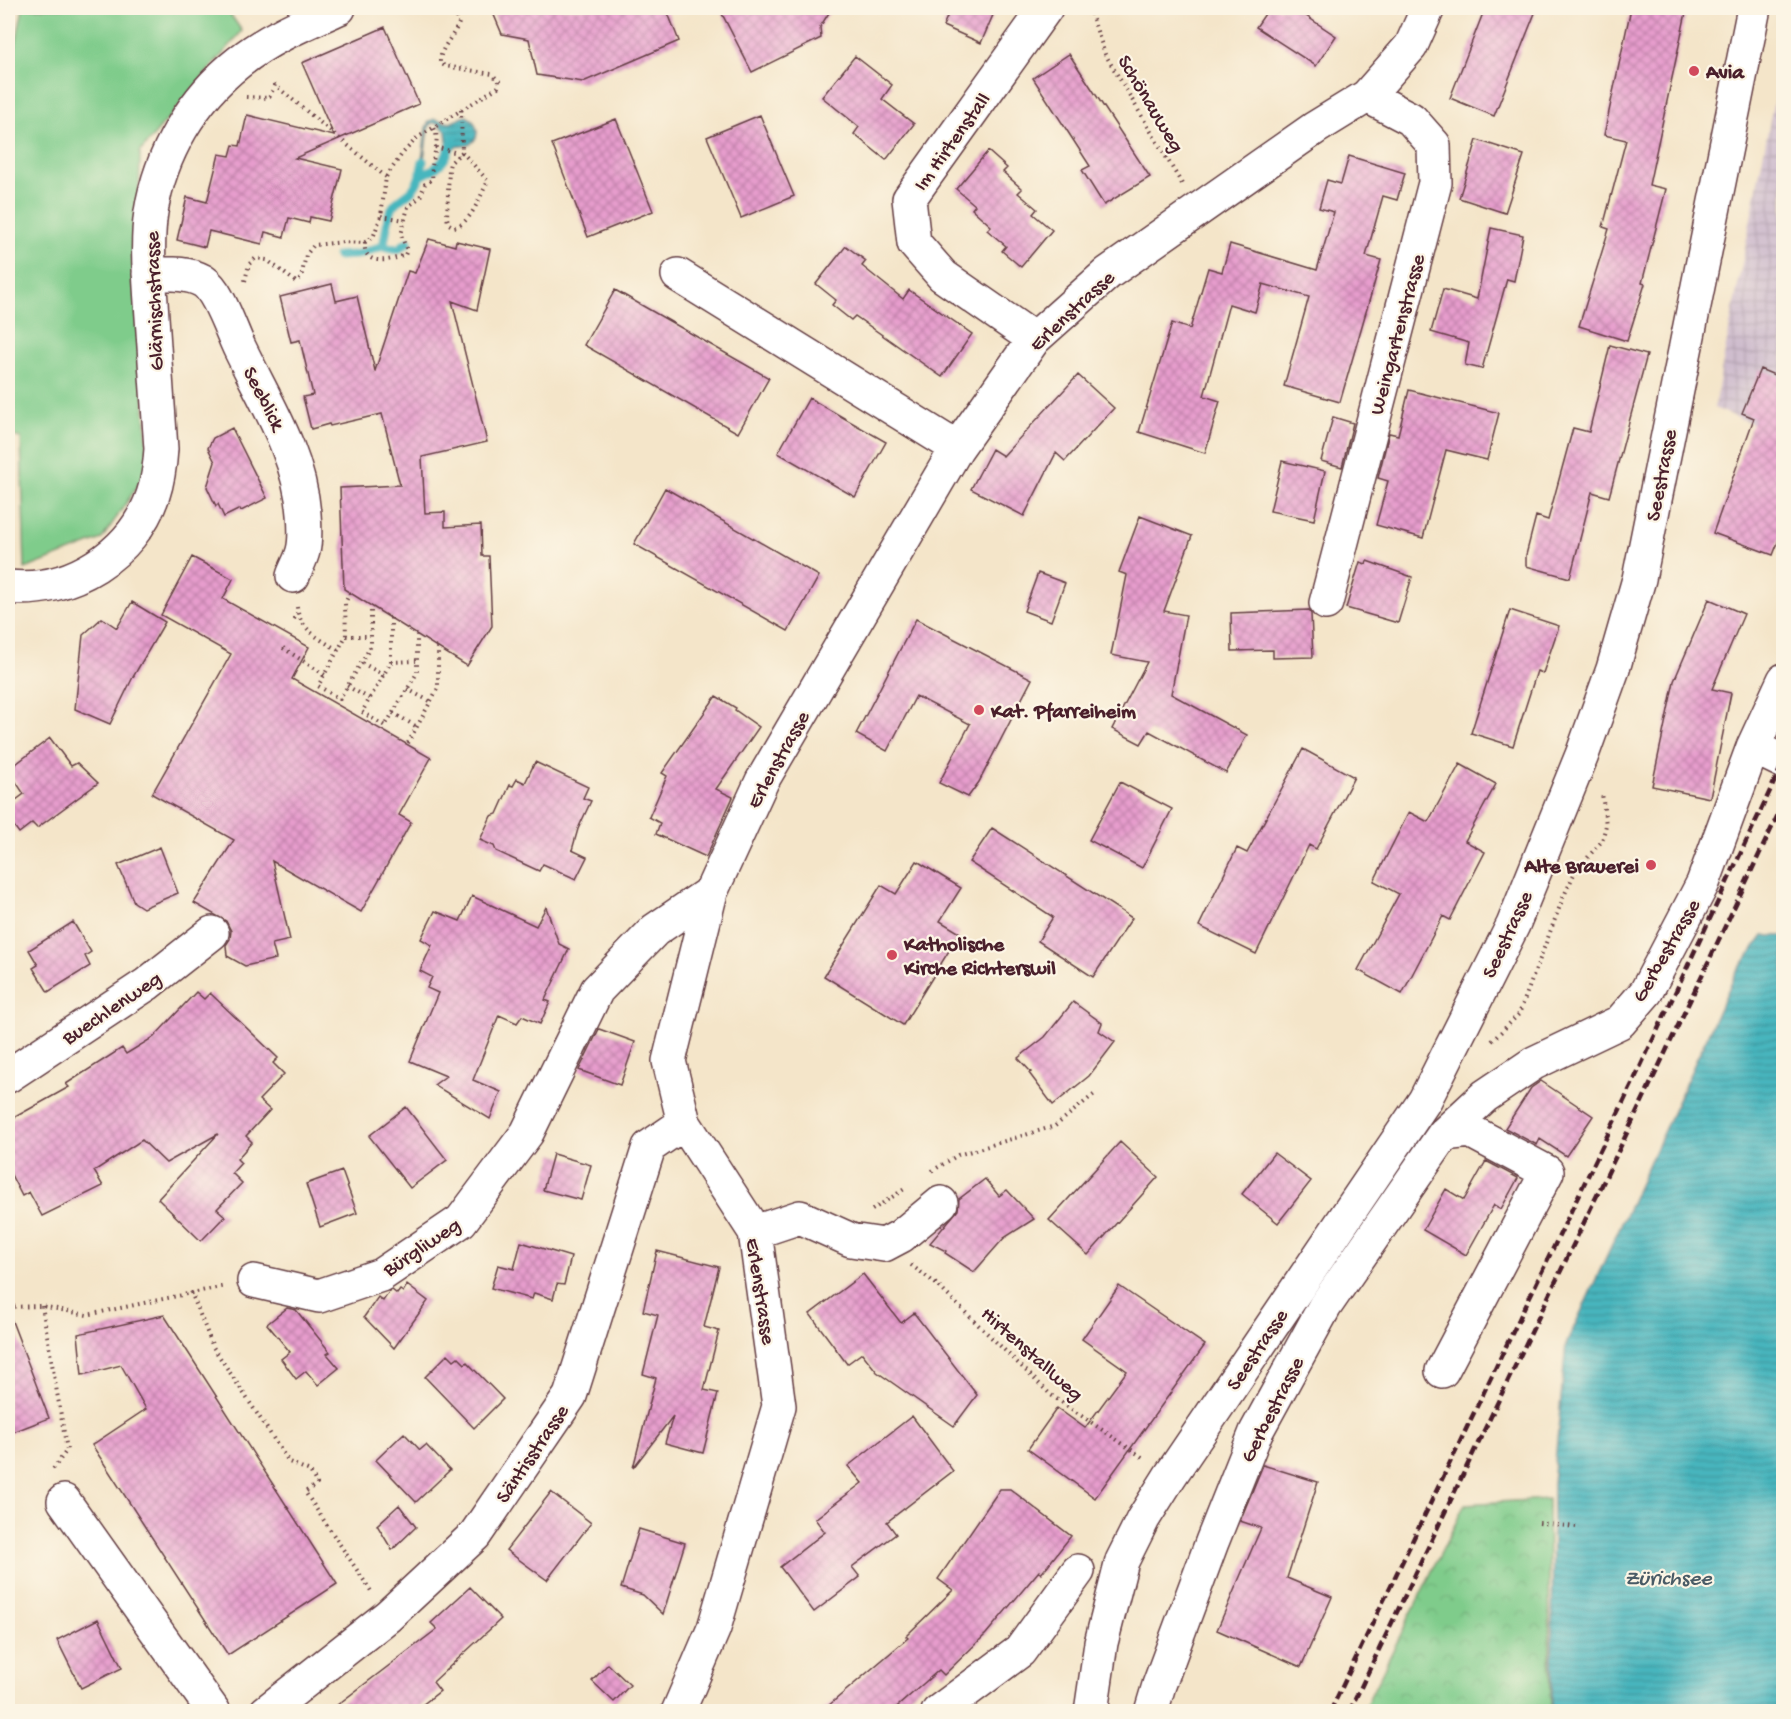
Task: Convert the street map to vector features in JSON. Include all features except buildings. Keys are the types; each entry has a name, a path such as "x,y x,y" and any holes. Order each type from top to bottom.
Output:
{"street":[{"name":"Glärnischstrasse","path":"8,587 46,585 90,570 122,546 146,511 159,474 161,449 149,274 151,213 159,181 173,143 192,112 239,62 264,44 339,8"},
{"name":"Im Hirtenstall","path":"1034,339 943,276 914,243 909,199 1046,8"},
{"name":"Erlenstrasse","path":"678,1712 714,1628 779,1406 755,1232 684,1123 669,1061 711,892 762,782 957,448 1034,339 1108,273 1315,128 1367,96 1412,46 1428,8"},
{"name":"Seestrasse","path":"1091,1712 1101,1643 1122,1561 1143,1520 1170,1476 1425,1100 1513,925 1582,755 1613,669 1639,579 1754,8"},
{"name":"Weingartenstrasse","path":"1326,603 1435,183 1434,145 1411,119 1367,96"},
{"name":"Seeblick","path":"149,274 192,276 205,282 214,293 286,439 300,488 305,525 303,550 293,576"},
{"path":"678,275 957,448"},
{"name":"Gerbestrasse","path":"1151,1712 1159,1684 1208,1553 1256,1432 1325,1306 1444,1134 1485,1096 1534,1063 1620,1022 1646,992 1703,883 1753,747 1784,680"},
{"path":"1753,747 1784,762"},
{"name":"Bürgliweg","path":"254,1281 319,1296 381,1275 461,1221 527,1133 597,990 655,930 711,892"},
{"name":"Buechlenweg","path":"8,1076 147,984 212,933"},
{"name":"Säntisstrasse","path":"266,1712 388,1616 475,1535 570,1396 649,1147 684,1123"},
{"path":"1442,1371 1547,1172 1470,1131 1444,1134"},
{"path":"755,1232 800,1217 851,1240 884,1245 901,1236 941,1203"},
{"path":"64,1501 214,1712"},
{"path":"938,1712 1020,1651 1078,1571"}],"path":[{"path":"365,245 374,235 383,216 386,177 402,154 420,136 498,87 499,81 492,74 445,66 440,63 440,54 455,33 459,23 455,13 449,8"},
{"name":"Schönauweg","path":"1089,8 1105,54 1198,210"},
{"path":"246,97 269,98 275,85 386,177"},
{"path":"461,110 463,116 462,150 450,164 447,198 447,218 449,224 454,227 462,225 467,219 488,181 462,150"},
{"path":"365,245 369,257 380,261 397,259 405,255 407,250 401,235 408,207 420,197 425,184 432,180 433,176 431,167 435,147 434,128"},
{"path":"435,147 457,156"},
{"path":"383,216 405,220"},
{"path":"245,283 249,264 255,258 267,260 296,282 301,278 306,255 314,245 344,242 365,245"},
{"path":"350,593 345,603 346,636 318,686 340,699 371,646 371,606"},
{"path":"294,619 297,613"},
{"path":"391,618 391,662 362,712 385,726 417,673 417,635"},
{"path":"310,633 338,650"},
{"path":"346,636 370,636"},
{"path":"283,648 325,675"},
{"path":"408,743 438,688 438,648"},
{"path":"391,662 416,661"},
{"path":"362,663 384,675"},
{"path":"347,686 370,699"},
{"path":"407,689 431,702"},
{"path":"393,713 417,727"},
{"path":"1487,1047 1519,1014 1575,872 1602,841 1606,825 1600,786"},
{"path":"930,1173 958,1155 1055,1126 1097,1092"},
{"path":"836,1233 911,1185"},
{"name":"Hirtenstallweg","path":"884,1245 935,1283 1051,1395 1170,1476"},
{"path":"8,1307 42,1306 87,1315 254,1281"},
{"path":"191,1292 213,1347 289,1462 310,1472 317,1484 305,1492 388,1616"},
{"path":"42,1306 67,1450 51,1472 64,1501"},
{"path":"1539,1522 1576,1527"}],"shaded area":[{"path":"1783,62 1783,436 1714,408"}],"green space":[{"path":"23,8 226,8 242,31 140,152 137,295 149,469 102,539 25,569 21,438 8,435 8,82"},
{"path":"1548,1499 1551,1711 1363,1711 1465,1504"}],"water":[{"path":"466,116 473,121 477,129 476,137 468,145 452,149 448,148 446,131 438,123 431,123 428,129 422,173 419,173 429,121 435,119 450,123"},
{"name":"Zürichsee","path":"1763,936 1784,936 1783,1711 1552,1711 1553,1484 1566,1345 1736,973"}],"waterway":[{"path":"420,176 443,161 454,137"},
{"path":"338,256 356,255 383,246 390,212 396,203 416,185 423,161"},
{"path":"383,246 398,249 408,242"}],"railway":[{"path":"1330,1712 1635,1078 1784,761"},
{"path":"1349,1712 1784,802"}],"place":[{"name":"Avia","path":"1694,71"},
{"name":"Kat. Pfarreiheim","path":"979,710"},
{"name":"Alte Brauerei","path":"1651,865"},
{"name":"Katholische Kirche Richterswil","path":"892,955"}]}
